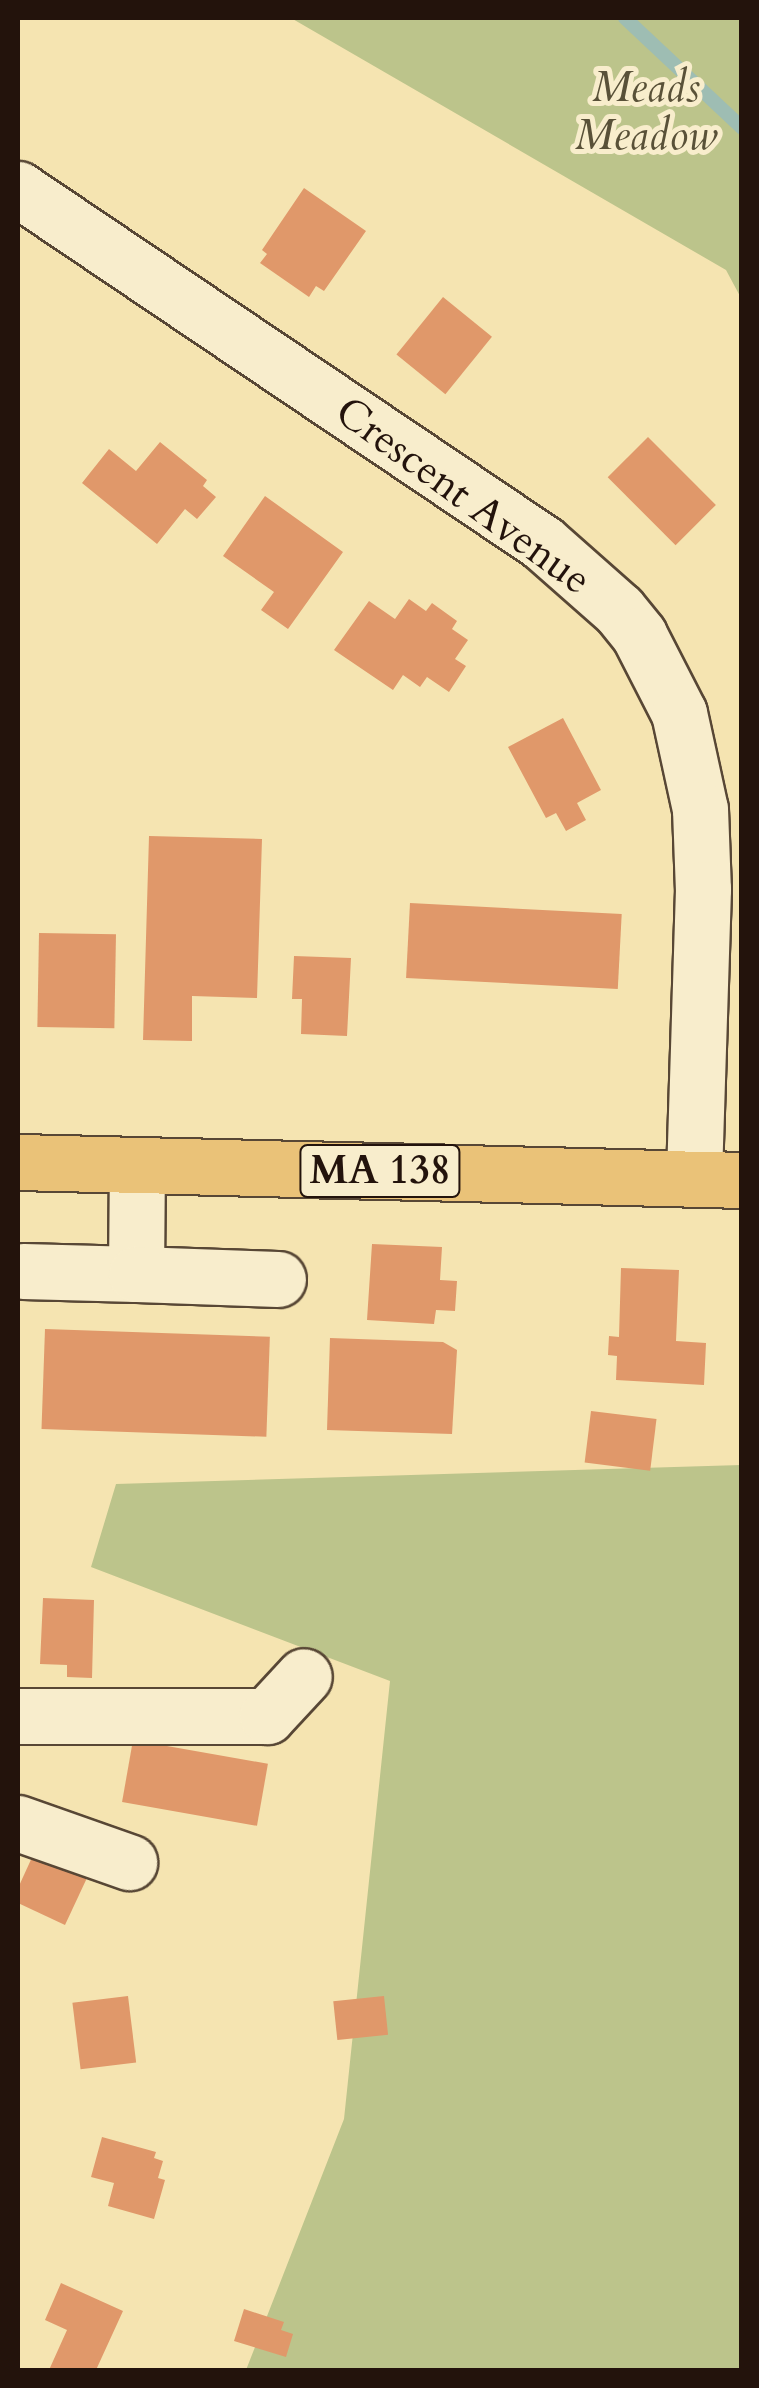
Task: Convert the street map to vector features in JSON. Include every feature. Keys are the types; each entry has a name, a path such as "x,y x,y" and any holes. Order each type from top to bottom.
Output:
{"main road":[{"name":"MA 138","path":"18,1162 718,1179"}],"street":[{"name":"Crescent Avenue","path":"18,189 543,543 619,610 639,635 678,713 700,809 718,1179"},
{"path":"136,1165 136,1274"},
{"path":"23,1271 278,1278"},
{"path":"18,1716 267,1716 304,1676"},
{"path":"18,1822 129,1862"}],"green space":[{"name":"Meads Meadow","path":"291,18 741,18 741,298 726,270"},
{"path":"741,1465 741,2370 246,2370 344,2119 390,1681 91,1567 116,1484"}],"building":[{"path":"304,188 366,231 324,291 316,286 309,297 260,263 267,254 262,250"},
{"path":"443,297 492,337 445,394 396,355"},
{"path":"648,437 716,505 676,545 608,477"},
{"path":"160,442 207,480 203,486 216,497 197,519 185,509 157,544 82,483 109,449 136,471"},
{"path":"265,496 343,552 288,629 261,610 274,592 223,556"},
{"path":"409,599 426,611 432,603 457,621 452,629 468,640 455,659 466,666 449,692 427,677 420,687 403,675 393,690 334,650 369,601 395,619"},
{"path":"563,718 601,790 577,803 586,820 566,831 556,813 546,818 508,747"},
{"path":"149,836 262,839 257,998 192,996 192,1041 143,1040"},
{"path":"410,903 622,914 618,989 406,978"},
{"path":"39,933 116,934 114,1028 37,1027"},
{"path":"294,956 351,958 347,1036 301,1034 302,999 292,999"},
{"path":"372,1244 442,1247 440,1280 457,1281 455,1311 436,1310 434,1324 367,1320"},
{"path":"621,1268 679,1270 676,1341 706,1343 704,1385 616,1380 617,1356 608,1355 609,1336 619,1337"},
{"path":"45,1329 270,1337 266,1437 42,1429"},
{"path":"330,1338 443,1342 457,1350 452,1434 327,1430"},
{"path":"591,1411 657,1419 650,1471 585,1463"},
{"path":"43,1598 94,1600 92,1678 67,1677 67,1665 40,1664"},
{"path":"133,1740 268,1764 257,1826 122,1802"},
{"path":"40,1840 93,1865 65,1925 18,1903 18,1888"},
{"path":"128,1996 136,2063 81,2069 72,2003"},
{"path":"384,1996 388,2035 337,2040 333,2001"},
{"path":"102,2137 156,2152 154,2158 163,2161 158,2178 165,2180 154,2219 108,2206 114,2183 91,2177"},
{"path":"61,2283 123,2311 96,2370 49,2370 67,2330 45,2320"},
{"path":"244,2309 284,2322 281,2330 293,2334 286,2357 234,2341"}],"waterway":[{"path":"625,18 742,128"}]}
